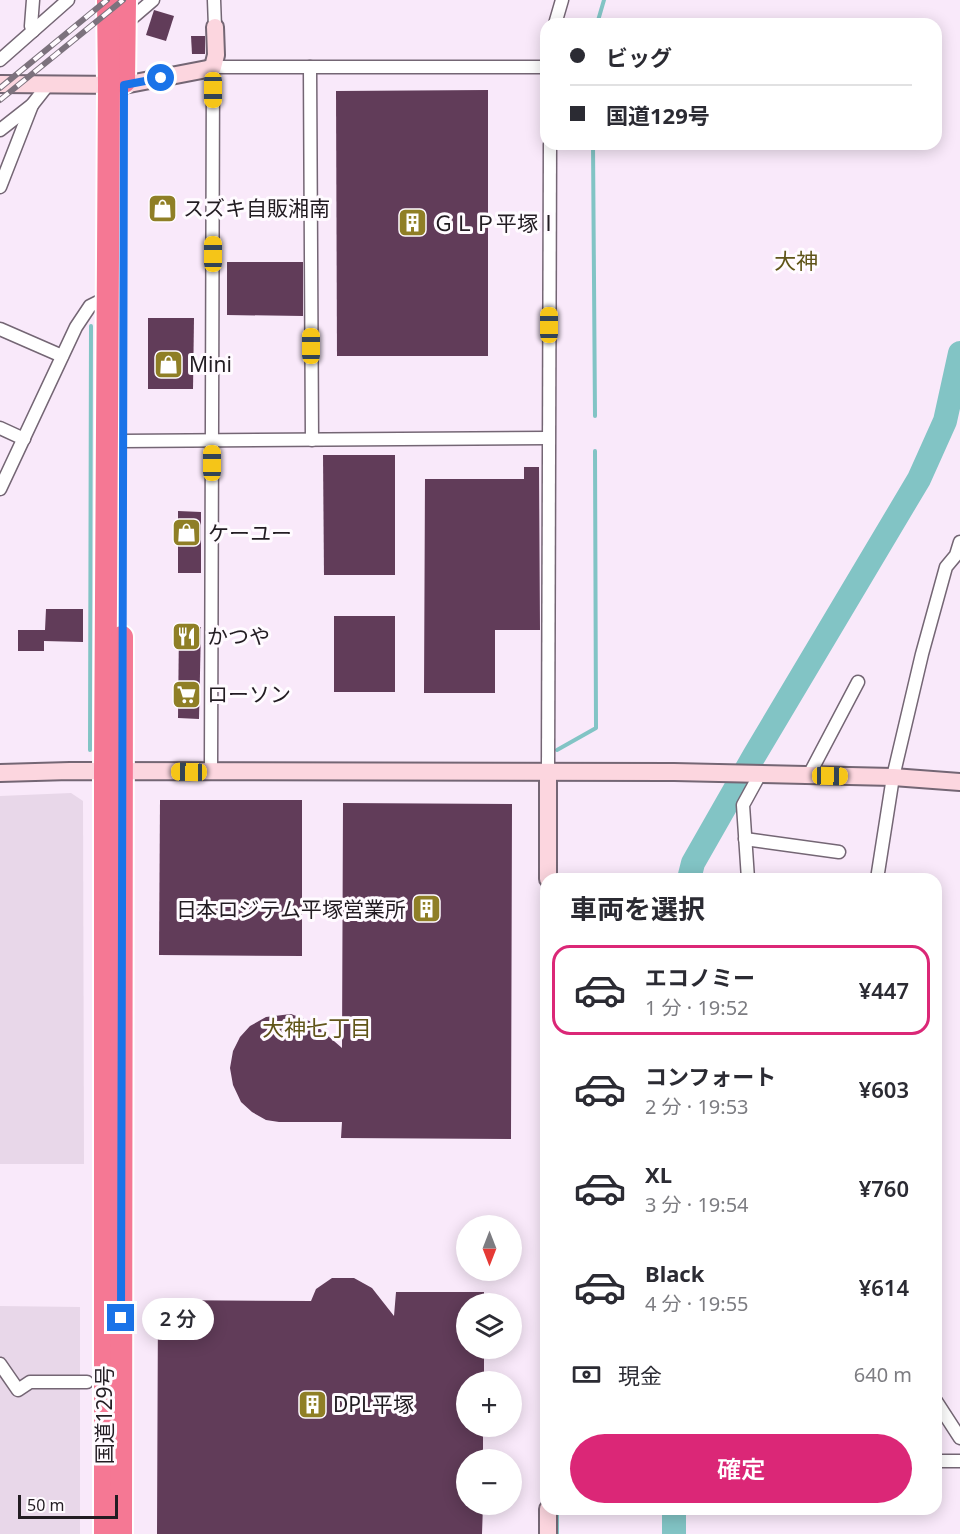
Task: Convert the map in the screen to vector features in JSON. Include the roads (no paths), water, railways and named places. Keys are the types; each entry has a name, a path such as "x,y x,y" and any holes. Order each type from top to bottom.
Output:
{"highway":[{"name":"国道129号","path":"105,1534 113,771 122,441 117,85 108,0"},
{"name":"国道129号","path":"121,1534 108,297 117,85 125,24 125,0"}],"street":[{"path":"33,0 31,26 33,31"},
{"path":"0,60 68,0"},
{"path":"125,24 153,0"},
{"path":"211,772 213,67 216,55 214,0"},
{"path":"557,18 562,0"},
{"path":"0,84 117,85 213,67 540,66"},
{"path":"310,67 312,440"},
{"path":"0,130 32,105 47,86"},
{"path":"0,187 32,105"},
{"path":"548,873 550,150"},
{"path":"0,489 76,327 90,306 108,297"},
{"path":"0,329 62,356"},
{"path":"0,428 24,439"},
{"path":"122,441 548,438"},
{"path":"878,873 893,777 922,654 946,567 956,555 960,542"},
{"path":"809,775 858,682"},
{"path":"0,773 548,772 893,777 960,782"},
{"path":"748,873 742,805 758,774"},
{"path":"745,840 839,852"},
{"path":"0,1364 18,1390 30,1382 87,1382"},
{"path":"942,1410 960,1438"},
{"path":"942,1461 960,1461"},
{"path":"548,1515 548,1534"}],"waterway":[{"path":"599,18 604,0"},
{"path":"593,150 595,416"},
{"path":"90,750 91,326"},
{"path":"690,873 693,863 754,756 919,479 945,421 960,353"},
{"path":"557,750 596,728 595,451"},
{"path":"557,1515 557,1534"},
{"path":"674,1515 674,1534"}],"railway":[{"path":"0,88 107,0"},
{"path":"0,100 123,0"}],"place":[{"name":"スズキ自販湘南","path":"162,208"},
{"name":"ＧＬＰ平塚Ⅰ","path":"412,223"},
{"name":"Mini","path":"168,364"},
{"name":"ケーユー","path":"187,533"},
{"name":"かつや","path":"186,636"},
{"name":"ローソン","path":"186,694"},
{"name":"日本ロジテム平塚営業所","path":"427,909"},
{"name":"DPL平塚","path":"312,1404"}],"district":[{"name":"大神","path":"796,260"},
{"name":"大神七丁目","path":"317,1027"}]}
